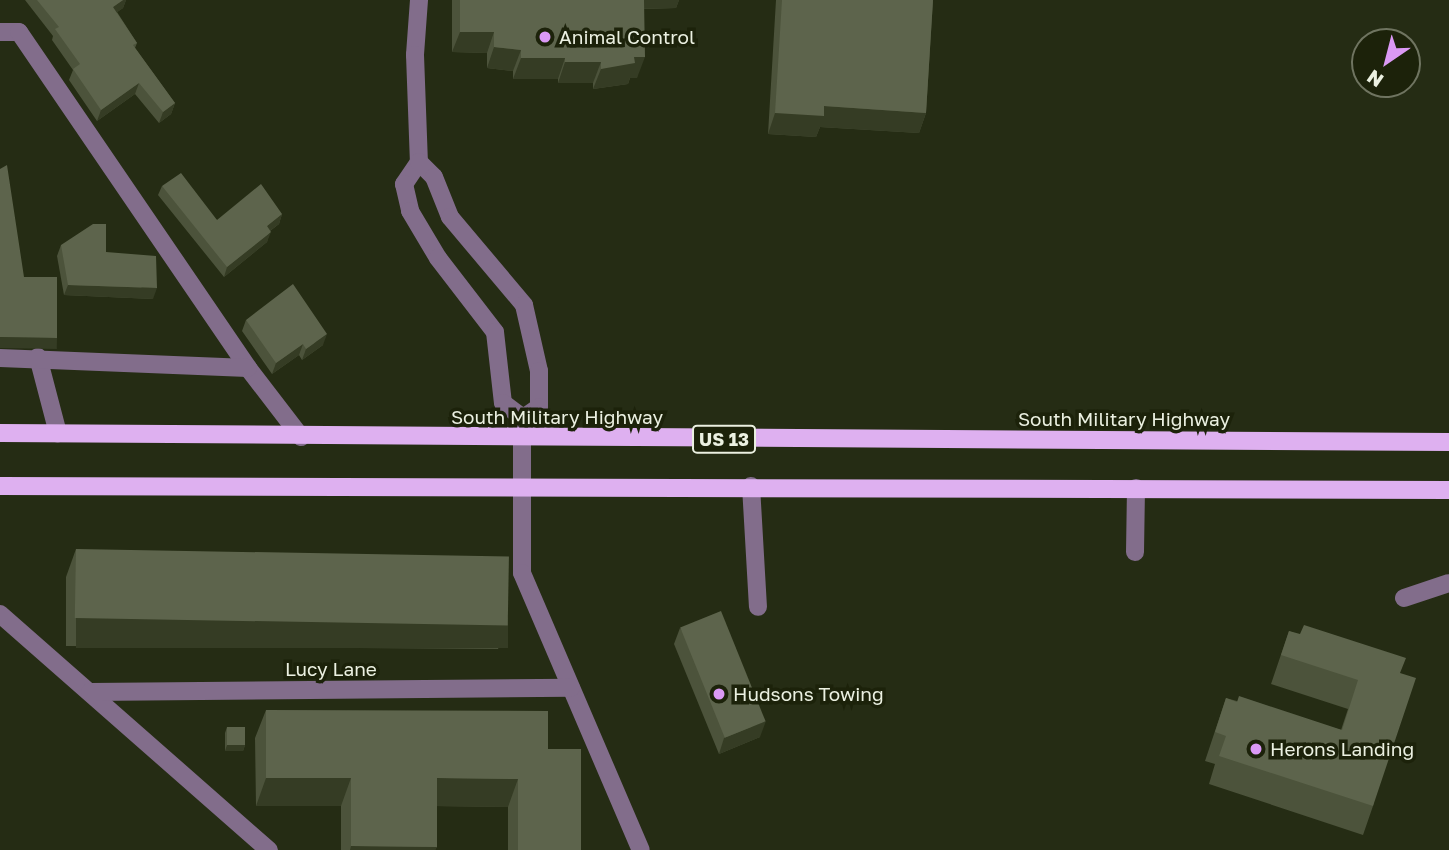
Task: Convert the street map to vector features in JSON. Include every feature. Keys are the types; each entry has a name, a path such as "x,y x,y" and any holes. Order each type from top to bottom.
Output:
{"main road":[{"name":"South Military Highway","path":"0,433 301,437 1449,442"},
{"path":"0,486 1449,489"}],"lane":[{"path":"419,0 415,55 418,162 404,184 410,211 438,258 495,331 503,403 523,418"},
{"path":"0,32 19,32 248,368 301,437"},
{"path":"418,162 434,177 450,217 524,305 539,371 539,407 523,418"},
{"path":"0,358 38,357 248,368"},
{"path":"38,357 58,433"},
{"path":"523,418 523,573 641,850"},
{"path":"751,486 758,607"},
{"path":"1135,552 1136,488"},
{"path":"1404,598 1449,583"},
{"path":"0,614 269,850"},
{"name":"Lucy Lane","path":"90,692 571,688"}],"building":[{"path":"37,0 123,0 113,7 137,43 133,45 175,103 163,112 139,83 101,110 73,69 80,64 55,29 59,27"},
{"name":"Animal Control","path":"460,0 644,0 645,57 634,57 635,63 601,69 601,62 565,62 565,58 521,58 521,50 494,47 494,32 460,32"},
{"path":"782,0 933,0 926,113 824,106 824,116 775,113"},
{"path":"7,165 24,277 57,277 57,338 0,337 0,169"},
{"path":"181,173 217,220 261,184 282,214 267,226 271,232 227,267 162,186"},
{"path":"93,224 106,224 106,252 156,256 157,288 68,285 61,245"},
{"path":"293,284 327,334 306,349 303,344 276,363 246,320"},
{"path":"76,549 509,557 508,626 75,618"},
{"name":"Hudsons Towing","path":"721,611 766,721 725,738 680,627"},
{"path":"1304,625 1406,658 1400,673 1416,678 1373,806 1219,756 1226,736 1215,732 1226,698 1237,702 1239,696 1342,730 1358,680 1281,655 1289,631 1300,634"},
{"path":"266,710 548,711 548,749 581,749 581,850 518,850 518,779 437,778 437,847 351,846 351,778 266,778"},
{"path":"227,727 245,727 245,745 227,745"}],"place":[{"name":"Animal Control","path":"545,37"},
{"name":"Hudsons Towing","path":"719,694"},
{"name":"Herons Landing","path":"1256,749"}]}
